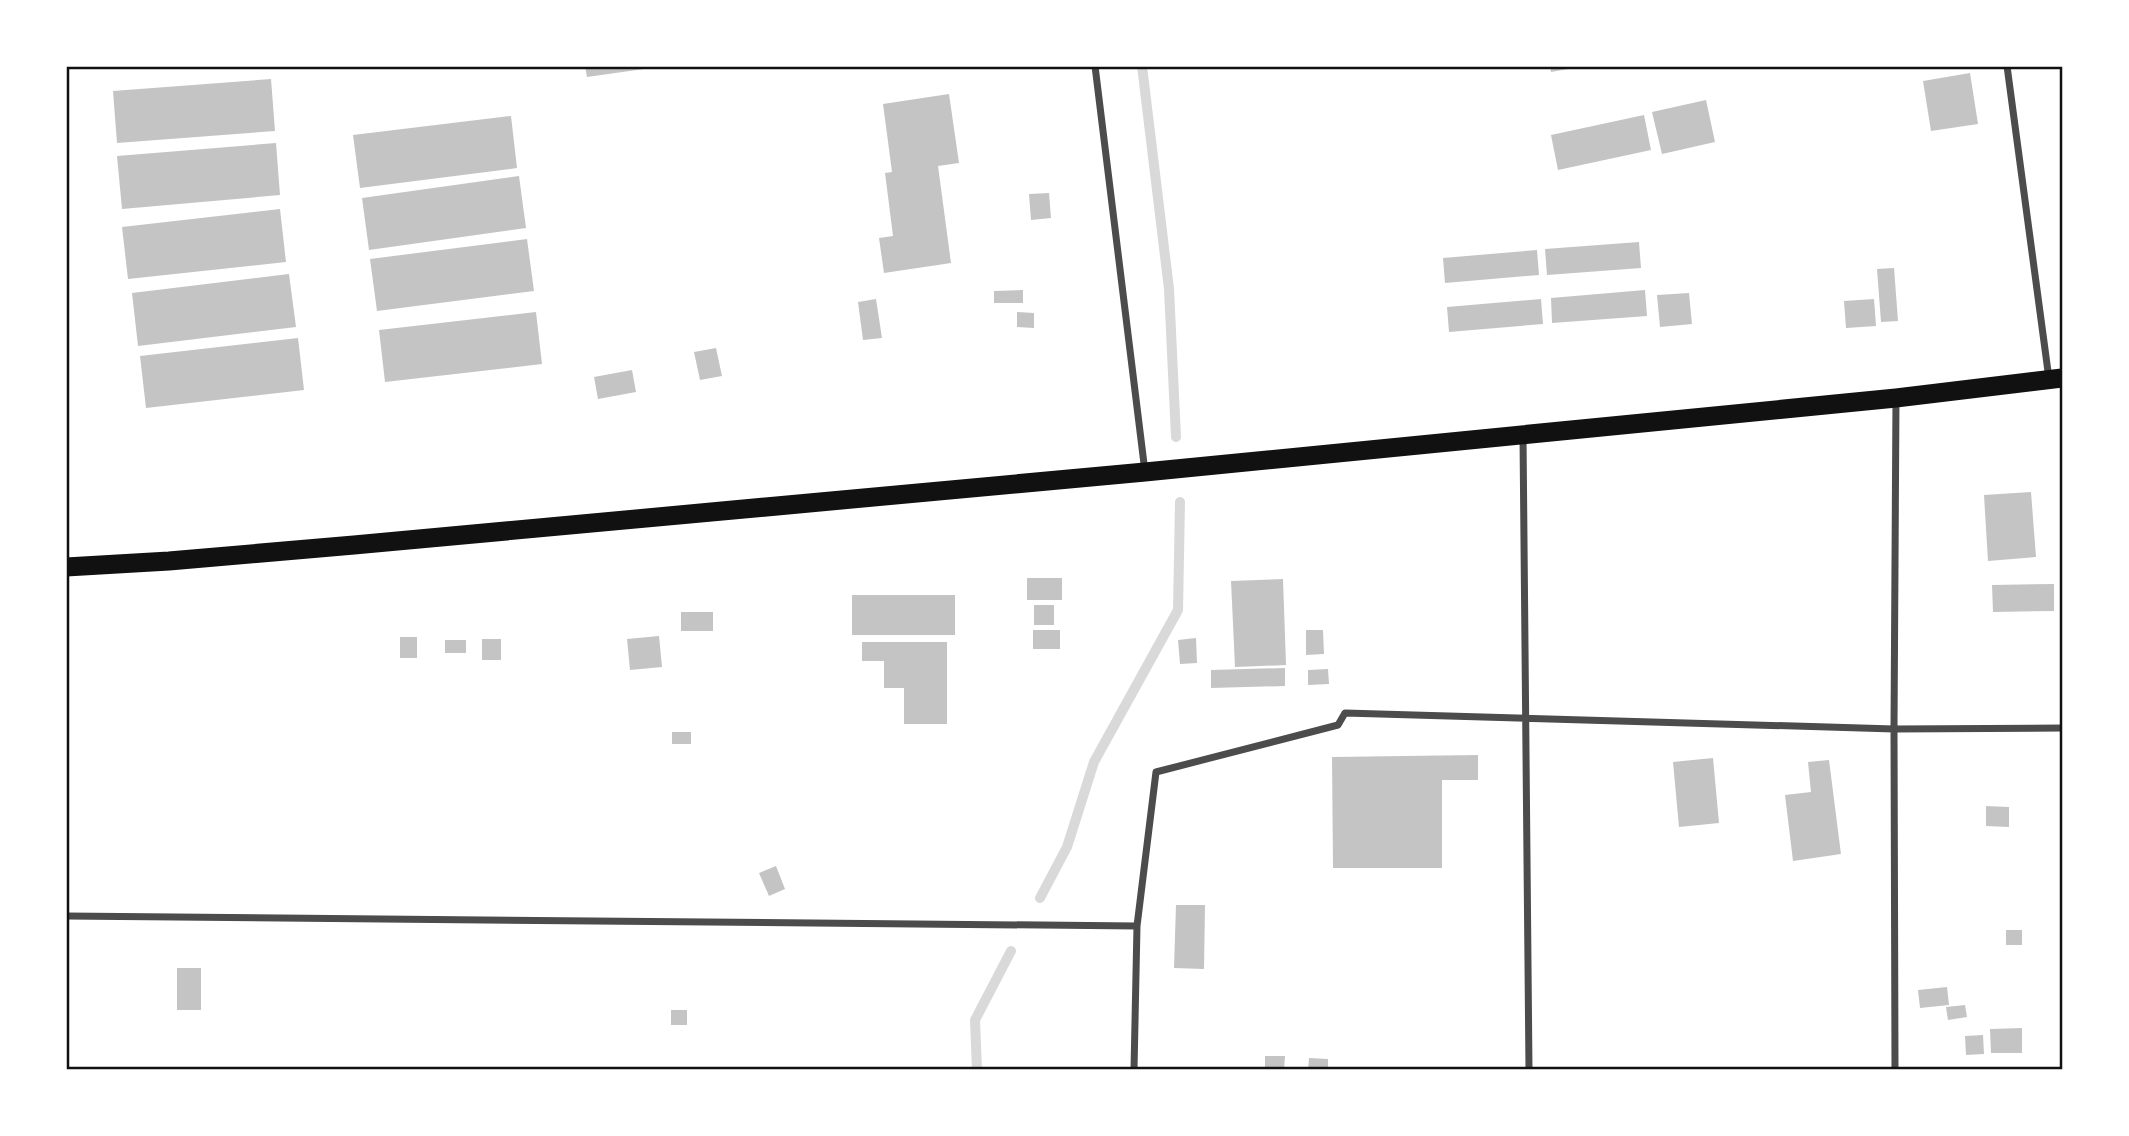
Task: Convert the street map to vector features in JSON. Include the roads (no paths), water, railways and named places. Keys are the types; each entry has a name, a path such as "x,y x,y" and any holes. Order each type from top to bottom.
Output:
{"highway":[{"path":"66,567 301,549 1145,472 1896,398 2056,379"}],"street":[{"path":"1096,66 1145,472"},
{"path":"2007,66 2056,379"},
{"path":"1895,1069 1896,398"},
{"path":"1523,436 1529,1069"},
{"path":"1134,1069 1137,926 1156,772 1338,725 1345,713 1894,729 2063,728"},
{"path":"66,916 1137,926"}],"waterway":[{"path":"1142,66 1169,289 1176,437"},
{"path":"1040,898 1067,847 1094,762 1178,610 1180,502"},
{"path":"977,1070 975,1020 1011,951"}]}
